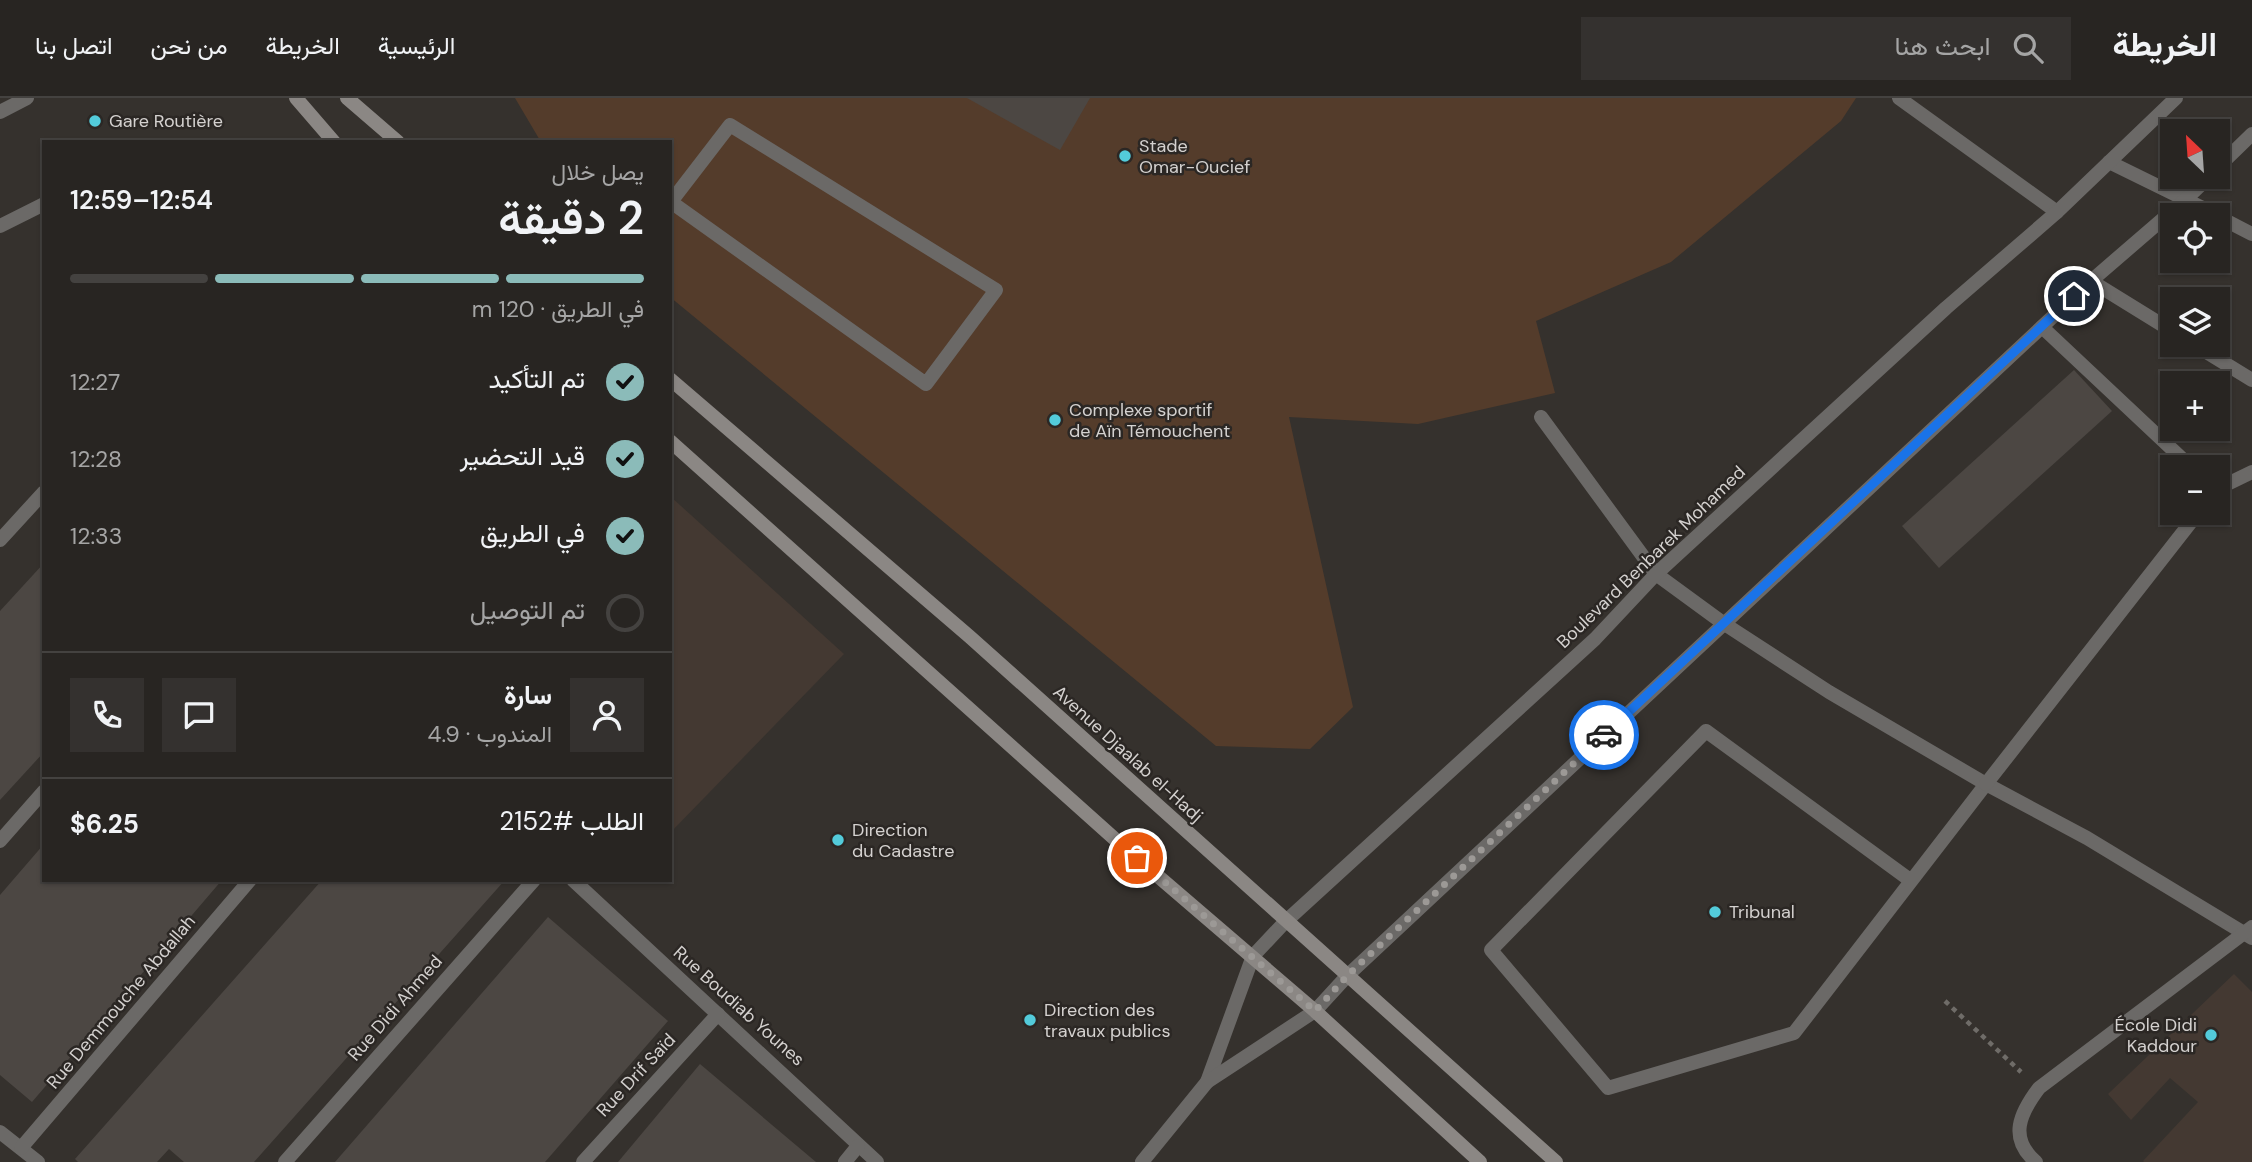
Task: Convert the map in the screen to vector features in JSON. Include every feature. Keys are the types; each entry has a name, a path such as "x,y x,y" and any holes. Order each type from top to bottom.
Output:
{"main road":[{"path":"296,98 332,140"},
{"path":"347,98 396,140"},
{"name":"Avenue Djaalab el-Hadj","path":"672,381 970,637 1556,1162"},
{"path":"672,443 1118,841 1315,1011 1480,1162"}],"street":[{"path":"0,112 27,98"},
{"name":"Boulevard Benbarek Mohamed","path":"1207,1082 1253,956 1285,922 1595,639 1656,574 1946,308 2057,212 2176,98"},
{"path":"1899,99 2057,212"},
{"path":"672,202 730,125 996,290 926,384 672,204"},
{"path":"2230,156 2252,134"},
{"path":"2109,162 2194,203"},
{"name":"Boulevard Benbarek Mohamed","path":"1142,1162 1207,1082 1315,1011 1348,975 1723,623 2091,281 2196,189"},
{"path":"0,226 42,205"},
{"path":"2230,222 2252,234"},
{"path":"2091,281 2160,324"},
{"path":"2042,327 2178,455"},
{"path":"2215,357 2252,380"},
{"path":"1541,417 1656,574 1723,623 1829,692 2249,933 2039,1088 2025,1106 2019,1128 2020,1142 2036,1162"},
{"path":"2230,483 2252,472"},
{"path":"0,540 42,494"},
{"path":"1910,880 1706,731 1491,950 1608,1087 1794,1032 2188,525"},
{"path":"0,841 42,794"},
{"name":"Rue Demmouche Abdallah","path":"20,1148 248,882"},
{"name":"Rue Didi Ahmed","path":"285,1162 532,882"},
{"name":"Rue Boudiab Younes","path":"575,882 877,1162"},
{"name":"Rue Drif Saïd","path":"583,1162 718,1014"},
{"path":"0,1132 38,1162"},
{"path":"845,1162 858,1146"}],"path":[{"path":"1945,1001 2039,1088"}],"shaded area":[{"name":"Complexe sportif de Aïn Témouchent","path":"515,98 1856,98 1841,121 1671,262 1536,321 1555,393 1418,424 1289,417 1353,707 1310,749 1216,746 672,299 672,140 540,140"},
{"path":"672,498 844,654 672,831"},
{"name":"École Didi Kaddour","path":"2234,974 2252,992 2252,1162 2144,1162 2198,1102 2170,1078 2131,1120 2108,1094"}],"building":[{"path":"967,98 1090,98 1060,150"},
{"path":"2074,370 2112,411 1939,568 1902,526"},
{"path":"42,565 42,754 0,800 0,611"},
{"path":"42,846 42,882 220,882 32,1102 0,1075 0,895"},
{"path":"320,882 503,882 254,1162 184,1162 169,1149 157,1162 78,1162 75,1159"},
{"path":"548,917 668,1021 545,1162 335,1162"},
{"path":"700,1064 816,1162 618,1162"}],"way so far":[{"path":"1137,858 1315,1011 1348,975 1604,735"}],"place":[{"name":"Gare Routière","path":"95,121"},
{"name":"Stade Omar-Oucief","path":"1125,156"},
{"name":"Complexe sportif de Aïn Témouchent","path":"1055,420"},
{"name":"Direction du Cadastre","path":"838,840"},
{"name":"Tribunal","path":"1715,912"},
{"name":"Direction des travaux publics","path":"1030,1020"},
{"name":"École Didi Kaddour","path":"2211,1035"}],"route":[{"path":"1604,735 2074,296"}]}
